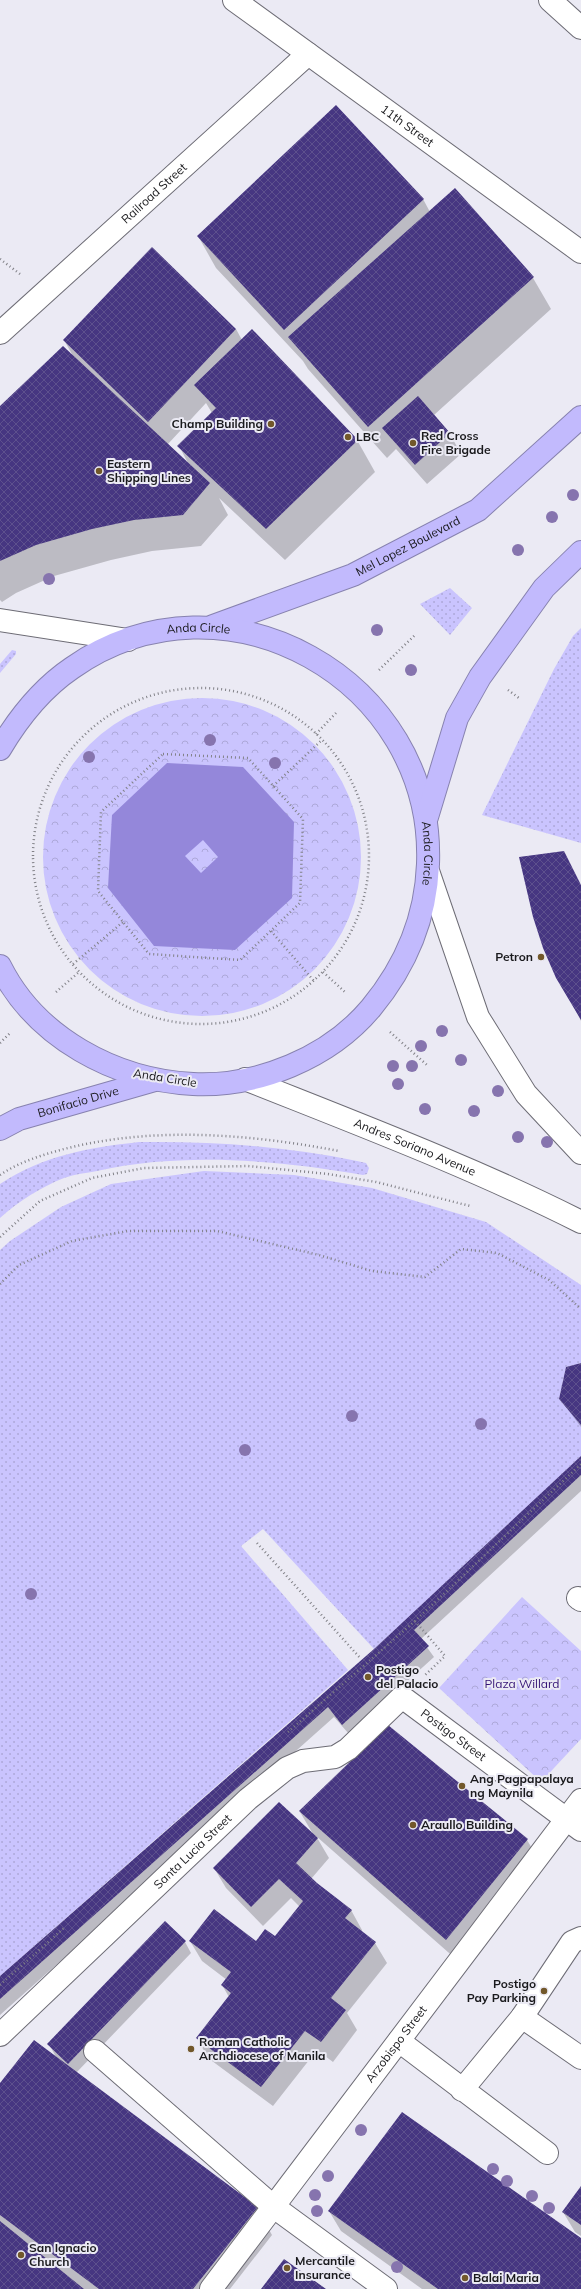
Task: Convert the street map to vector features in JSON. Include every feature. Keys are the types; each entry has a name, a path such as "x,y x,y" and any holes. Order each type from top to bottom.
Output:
{"highway":[{"name":"Mel Lopez Boulevard","path":"206,628 353,575 478,510 581,417"},
{"path":"427,818 457,718 480,677 544,588 581,552"},
{"name":"Anda Circle","path":"0,749 28,708 49,686 73,667 99,652 128,640 160,632 206,628 229,630 276,641 320,661 348,683 374,708 402,748 419,788 427,818 428,871 423,904 410,947 392,981 368,1012 332,1043 311,1056 290,1066 245,1079 202,1084 180,1083 130,1073 103,1062 78,1049 54,1033 33,1013 17,994 0,966"},
{"name":"Bonifacio Drive","path":"0,1129 20,1119 158,1079"}],"street":[{"name":"11th Street","path":"234,0 581,252"},
{"path":"550,0 581,28"},
{"name":"Railroad Street","path":"0,333 308,54"},
{"path":"0,620 128,640"},
{"path":"428,871 478,1017 526,1094 581,1153"},
{"name":"Andres Soriano Avenue","path":"245,1079 443,1158 518,1190 581,1222"},
{"name":"Postigo Street","path":"402,1697 574,1825"},
{"name":"Santa Lucia Street","path":"0,2035 248,1799 287,1768 304,1761 335,1757 348,1749 402,1697"},
{"name":"Arzobispo Street","path":"211,2289 399,2041 574,1825 581,1800"},
{"path":"462,2090 522,2017 572,1942 581,1938"},
{"path":"522,2017 581,2058"},
{"path":"399,2041 547,2153"},
{"path":"95,2051 274,2207 386,2289"}],"path":[{"path":"213,688 250,695 268,702 301,722 322,740 346,771 362,808 368,846 369,866 362,905 355,923 336,957 314,981 279,1006 259,1014 217,1024 195,1024 152,1017 132,1010 95,987 72,964 51,931 38,894 35,875 35,836 38,817 52,780 61,763 90,730 121,708 156,694 175,690 213,688"},
{"path":"273,786 322,740"},
{"path":"163,754 248,758 303,819 300,903 240,960 149,954 123,922 98,891 101,812 163,754"},
{"path":"72,964 123,922"},
{"path":"271,931 314,981"},
{"path":"0,1175 9,1169 46,1154 94,1141 146,1135 242,1137 301,1144 346,1153"},
{"path":"0,1237 40,1201 92,1178 144,1168 248,1166 328,1174 376,1182 471,1206"},
{"path":"0,1284 19,1265 72,1241 128,1231 217,1231 319,1255 372,1271 425,1277 461,1248 497,1253 550,1280 581,1309"},
{"path":"284,1735 415,1621 581,1464"},
{"path":"257,1543 361,1659"},
{"path":"402,1697 445,1656 415,1621"},
{"path":"0,1985 65,1928"}],"green space":[{"path":"450,588 472,608 450,635 420,604"},
{"path":"581,628 581,843 482,815 554,669 573,636"},
{"path":"12,650 16,651 16,654 0,673 0,664"},
{"path":"202,698 233,701 263,710 277,717 303,734 325,756 342,782 349,796 358,826 361,857 358,888 349,918 342,932 325,958 303,980 277,997 263,1004 233,1013 202,1016 171,1013 141,1004 127,997 101,980 79,958 62,932 55,918 46,888 43,857 46,826 55,796 62,782 79,756 101,734 127,717 141,710 171,701"},
{"path":"139,1142 194,1142 276,1148 357,1161 366,1163 369,1168 367,1174 363,1175 298,1165 230,1160 196,1160 129,1165 64,1178 30,1195 0,1218 0,1184 17,1174 33,1166 67,1154"},
{"path":"204,1171 294,1175 372,1188 486,1222 581,1285 581,1363 566,1367 559,1399 581,1425 581,1456 374,1649 263,1529 241,1546 348,1670 0,1976 0,1250 10,1241 61,1207 111,1184"},
{"name":"Plaza Willard","path":"522,1597 581,1651 581,1739 541,1782 439,1688"}],"shaded area":[{"path":"167,763 243,767 294,822 292,898 235,950 154,946 108,888 112,815","holes":["203,840 218,857 201,873 185,856"]}],"building":[{"path":"336,105 424,199 284,330 197,236"},
{"path":"455,188 534,277 368,427 288,337"},
{"path":"152,247 236,329 148,422 63,340"},
{"name":"Champ Building","path":"252,329 358,440 266,529 177,446 216,408 194,385"},
{"path":"63,346 210,483 183,515 134,520 92,529 36,545 0,561 0,406"},
{"path":"418,396 450,433 415,465 382,428"},
{"path":"564,851 581,885 581,1020 556,978 543,948 533,917 519,857"},
{"path":"581,1363 581,1425 559,1399 566,1367"},
{"path":"581,1456 581,1475 414,1630 429,1646 342,1725 328,1707 0,1999 0,1976 374,1649"},
{"name":"Araullo Building","path":"388,1725 528,1839 446,1940 299,1811"},
{"path":"279,1802 318,1838 296,1863 317,1883 352,1910 345,1918 376,1942 331,1998 346,2010 321,2042 305,2031 261,2087 196,2038 231,1993 221,1985 231,1972 189,1941 214,1909 256,1941 265,1929 275,1936 303,1901 279,1879 251,1907 213,1868"},
{"path":"165,1921 186,1941 68,2064 47,2044"},
{"path":"34,2040 258,2207 193,2289 99,2289 0,2215 0,2083"},
{"path":"402,2112 581,2238 581,2289 438,2289 328,2211"},
{"path":"581,2186 581,2225 562,2212"},
{"name":"San Ignacio Church","path":"0,2221 84,2289 0,2289"},
{"name":"Mercantile Insurance","path":"284,2259 326,2289 261,2289"}],"place":[{"name":"Champ Building","path":"271,424"},
{"name":"LBC","path":"348,437"},
{"name":"Red Cross Fire Brigade","path":"413,443"},
{"name":"Eastern Shipping Lines","path":"99,471"},
{"name":"Petron","path":"541,957"},
{"name":"Postigo del Palacio","path":"368,1677"},
{"name":"Ang Pagpapalaya ng Maynila","path":"462,1786"},
{"name":"Araullo Building","path":"413,1825"},
{"name":"Postigo Pay Parking","path":"544,1991"},
{"name":"Roman Catholic Archdiocese of Manila","path":"191,2049"},
{"name":"San Ignacio Church","path":"21,2255"},
{"name":"Mercantile Insurance","path":"287,2268"},
{"name":"Balai Maria","path":"465,2278"}]}
